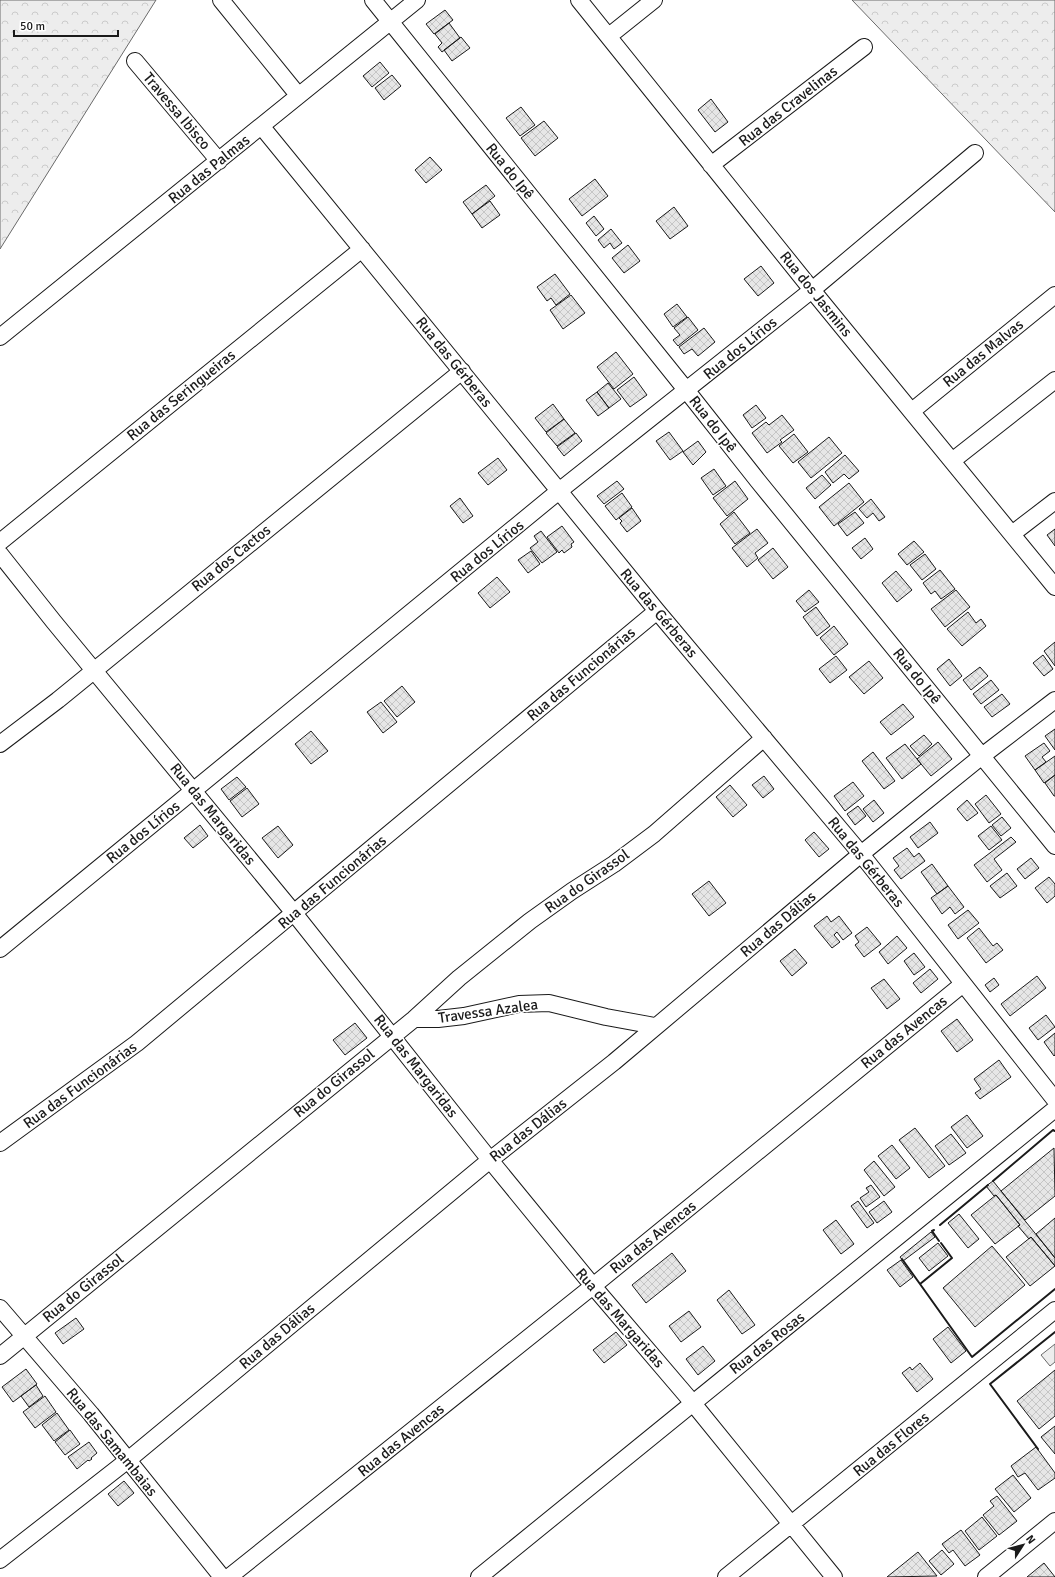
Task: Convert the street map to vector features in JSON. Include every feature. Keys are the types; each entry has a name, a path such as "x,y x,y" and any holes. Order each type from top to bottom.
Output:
{"street":[{"path":"221,0 298,96"},
{"name":"Rua do Ipê","path":"373,0 758,481 1055,846"},
{"name":"Rua das Palmas","path":"0,337 417,0"},
{"name":"Rua dos Jasmins","path":"579,0 812,290 1055,587"},
{"path":"609,36 654,0"},
{"name":"Rua das Cravelinas","path":"711,165 864,47"},
{"name":"Travessa Ibisco","path":"135,61 219,161"},
{"name":"Rua das Gérberas","path":"262,126 657,611 861,854 1055,1100"},
{"name":"Rua dos Lírios","path":"0,949 559,491 687,391 812,290 975,153"},
{"name":"Rua das Seringueiras","path":"0,542 362,249"},
{"name":"Rua das Malvas","path":"912,411 1055,295"},
{"name":"Rua dos Cactos","path":"0,744 94,670 462,371"},
{"path":"952,461 1055,380"},
{"path":"1012,534 1055,501"},
{"name":"Rua das Margaridas","path":"0,554 294,913 490,1160 593,1286 692,1402 834,1577"},
{"name":"Rua das Funcionárias","path":"0,1144 137,1043 657,611"},
{"name":"Rua das Dálias","path":"0,1560 128,1460 490,1160 614,1062 861,854 982,756 1055,700"},
{"name":"Rua do Girassol","path":"0,1356 414,1019 479,961 572,890 614,864 654,834 764,738"},
{"name":"Rua das Avencas","path":"229,1577 593,1286 963,984"},
{"name":"Travessa Azalea","path":"414,1019 438,1020 519,1004 549,1003 606,1017 655,1026"},
{"name":"Rua das Rosas","path":"479,1577 692,1402 796,1321 1055,1108"},
{"name":"Rua das Samambaias","path":"0,1308 91,1414 222,1577"},
{"name":"Rua das Flores","path":"726,1577 1055,1310"},
{"path":"986,1577 1055,1521"}],"shaded area":[{"path":"1055,1344 1055,1362 1050,1366 1041,1355"}],"green space":[{"path":"0,0 156,0 0,249"},
{"path":"852,0 1055,0 1055,212"}],"building":[{"path":"445,10 453,20 434,34 426,24"},
{"path":"449,23 460,38 442,52 438,47 442,43 435,34"},
{"path":"461,37 470,48 452,61 444,50"},
{"path":"380,62 389,73 372,87 363,76"},
{"path":"392,75 401,86 384,100 375,88"},
{"path":"711,99 728,122 715,132 698,110"},
{"path":"521,107 535,125 520,136 506,118"},
{"path":"544,121 558,138 535,156 521,138"},
{"path":"430,157 442,170 426,183 415,170"},
{"path":"595,179 608,196 582,216 569,199"},
{"path":"486,185 495,196 472,214 463,202"},
{"path":"490,201 500,215 482,228 472,214"},
{"path":"674,207 688,226 670,239 656,221"},
{"path":"594,216 604,229 596,236 586,223"},
{"path":"611,229 622,243 614,249 610,243 604,248 598,240"},
{"path":"628,245 640,261 624,273 612,258"},
{"path":"761,266 774,283 758,296 744,279"},
{"path":"555,274 570,294 556,305 551,298 547,301 537,287"},
{"path":"571,295 585,313 563,329 550,310"},
{"path":"677,304 687,317 673,327 664,314"},
{"path":"688,317 698,330 678,346 673,340 680,335 674,328"},
{"path":"704,328 715,342 698,356 692,349 684,354 679,347"},
{"path":"616,352 633,374 614,389 597,367"},
{"path":"634,377 647,395 630,407 617,390"},
{"path":"608,383 621,399 609,408 597,392"},
{"path":"597,392 609,408 598,416 586,400"},
{"path":"553,404 564,419 546,432 535,418"},
{"path":"756,405 766,418 752,428 743,415"},
{"path":"782,415 794,430 780,440 782,442 767,453 752,433 766,422 769,425"},
{"path":"564,419 575,433 557,446 546,433"},
{"path":"669,432 683,451 670,460 656,441"},
{"path":"576,433 582,441 564,456 557,447"},
{"path":"794,434 808,452 793,463 779,446"},
{"path":"829,437 842,453 811,478 798,462"},
{"path":"698,441 706,452 693,465 683,452"},
{"path":"845,455 859,471 849,479 844,474 833,483 825,472"},
{"path":"498,458 507,470 488,485 478,473"},
{"path":"714,469 726,486 713,495 701,478"},
{"path":"822,475 831,485 815,499 806,488"},
{"path":"617,481 624,489 604,504 597,496"},
{"path":"735,481 748,499 727,516 713,498"},
{"path":"849,483 864,502 834,526 819,507"},
{"path":"622,493 632,507 616,520 605,506"},
{"path":"460,498 473,516 463,523 450,506"},
{"path":"871,499 885,517 879,521 873,513 867,518 859,509"},
{"path":"632,508 641,521 627,532 620,523 622,521 619,518"},
{"path":"734,512 750,533 735,544 720,524"},
{"path":"855,512 864,523 847,536 838,524"},
{"path":"562,526 574,542 571,544 572,547 564,553 562,550 559,553 547,537"},
{"path":"757,529 768,543 755,553 758,558 747,567 732,548"},
{"path":"1055,529 1055,546 1047,535"},
{"path":"541,531 557,552 542,563 530,548 538,542 534,536"},
{"path":"865,538 873,549 861,559 852,548"},
{"path":"914,541 924,552 907,565 898,554"},
{"path":"773,548 788,567 773,579 758,560"},
{"path":"531,551 540,564 528,573 518,560"},
{"path":"925,554 936,569 922,580 910,565"},
{"path":"940,570 955,589 941,599 935,591 931,594 923,583"},
{"path":"896,571 912,590 897,602 882,583"},
{"path":"497,577 510,592 490,608 478,593"},
{"path":"809,590 819,602 805,612 796,601"},
{"path":"956,590 970,607 945,627 931,609"},
{"path":"816,607 830,626 817,636 803,617"},
{"path":"968,612 976,623 981,619 986,626 962,646 947,629"},
{"path":"834,626 848,644 834,655 820,638"},
{"path":"1055,642 1055,666 1044,651"},
{"path":"1043,655 1053,669 1044,676 1033,663"},
{"path":"836,656 847,670 830,683 819,669"},
{"path":"949,659 962,676 950,686 937,669"},
{"path":"869,661 883,678 864,694 849,677"},
{"path":"980,667 988,676 971,690 963,680"},
{"path":"991,680 999,690 981,704 973,694"},
{"path":"402,686 415,702 397,717 384,701"},
{"path":"1002,694 1010,704 992,717 984,707"},
{"path":"381,702 397,722 383,733 367,712"},
{"path":"903,704 914,717 891,735 880,722"},
{"path":"1055,729 1055,750 1045,736"},
{"path":"311,731 328,751 311,764 295,744"},
{"path":"924,735 932,744 919,756 910,746"},
{"path":"938,742 952,759 931,776 917,759"},
{"path":"1044,743 1050,751 1042,757 1046,762 1035,770 1025,756"},
{"path":"905,744 921,764 902,779 886,758"},
{"path":"873,752 895,781 884,789 862,761"},
{"path":"1055,756 1055,775 1044,783 1035,770"},
{"path":"1055,775 1055,796 1054,796 1045,783"},
{"path":"764,776 774,789 763,798 752,785"},
{"path":"237,777 246,787 229,800 221,789"},
{"path":"853,782 864,796 845,811 834,796"},
{"path":"730,785 747,805 733,817 716,797"},
{"path":"247,788 259,804 242,817 230,801"},
{"path":"986,795 1001,814 989,823 975,804"},
{"path":"874,800 884,813 873,822 863,809"},
{"path":"967,800 978,813 967,821 957,809"},
{"path":"858,806 866,816 855,825 847,814"},
{"path":"1002,817 1011,828 1001,836 992,825"},
{"path":"930,822 938,833 918,848 910,837"},
{"path":"200,825 208,836 193,848 184,838"},
{"path":"278,826 293,845 278,858 262,838"},
{"path":"991,826 1002,840 989,850 978,836"},
{"path":"814,832 829,849 819,857 805,840"},
{"path":"1011,837 1016,842 994,859 1002,870 987,882 974,865"},
{"path":"907,848 914,857 919,853 925,861 901,879 894,870 899,866 893,858"},
{"path":"1031,858 1039,868 1025,879 1017,869"},
{"path":"932,864 948,886 937,894 921,872"},
{"path":"1007,873 1017,886 1000,898 990,886"},
{"path":"1049,877 1055,884 1055,896 1047,903 1035,888"},
{"path":"709,881 726,903 709,916 692,894"},
{"path":"948,886 964,907 955,914 950,907 942,914 931,898"},
{"path":"968,910 979,923 958,939 948,925"},
{"path":"827,916 831,922 839,916 852,933 843,940 837,932 834,935 840,942 832,948 814,926"},
{"path":"867,927 881,944 864,957 855,945 859,942 855,936"},
{"path":"979,928 993,946 997,943 1003,950 986,963 967,938"},
{"path":"897,936 907,948 888,964 879,952"},
{"path":"795,949 807,963 792,976 780,961"},
{"path":"914,953 925,967 914,975 904,961"},
{"path":"930,969 938,979 921,993 913,983"},
{"path":"1037,976 1046,988 1010,1016 1001,1004"},
{"path":"994,978 999,985 990,992 985,985"},
{"path":"884,979 900,999 887,1009 871,988"},
{"path":"1046,1015 1055,1027 1038,1040 1029,1028"},
{"path":"957,1019 973,1040 957,1052 941,1031"},
{"path":"355,1023 367,1038 345,1055 333,1040"},
{"path":"1055,1033 1055,1055 1054,1056 1044,1042"},
{"path":"999,1060 1011,1077 980,1099 975,1093 981,1089 974,1079"},
{"path":"967,1115 983,1136 967,1148 951,1127"},
{"path":"915,1128 945,1166 929,1178 899,1140"},
{"path":"951,1134 966,1153 949,1165 935,1146"},
{"path":"892,1145 910,1168 896,1179 878,1156"},
{"path":"1054,1148 1055,1196 1025,1220 1001,1191"},
{"path":"874,1161 895,1187 884,1196 864,1170"},
{"path":"993,1181 1055,1258 1055,1266 1031,1237 1029,1239 1018,1226 1020,1225 996,1195 994,1196 986,1186"},
{"path":"871,1185 880,1197 866,1207 860,1198 869,1192 866,1188"},
{"path":"996,1195 1020,1225 995,1244 971,1215"},
{"path":"858,1201 874,1223 867,1228 851,1206"},
{"path":"884,1201 892,1212 877,1223 869,1212"},
{"path":"959,1214 979,1239 968,1248 948,1223"},
{"path":"1055,1218 1055,1258 1036,1234"},
{"path":"836,1220 854,1244 841,1254 823,1230"},
{"path":"931,1232 935,1237 903,1261 900,1257"},
{"path":"1031,1237 1055,1266 1030,1286 1006,1257"},
{"path":"938,1243 948,1256 929,1271 919,1258"},
{"path":"992,1246 1025,1285 975,1327 943,1288"},
{"path":"672,1253 686,1271 646,1303 632,1285"},
{"path":"901,1260 913,1277 900,1287 887,1270"},
{"path":"729,1290 755,1325 742,1334 717,1300"},
{"path":"689,1311 701,1327 681,1342 669,1326"},
{"path":"76,1318 84,1329 63,1344 55,1333"},
{"path":"948,1327 966,1351 951,1363 933,1339"},
{"path":"616,1332 627,1345 604,1363 593,1350"},
{"path":"703,1346 715,1361 698,1375 686,1359"},
{"path":"920,1363 933,1379 917,1392 902,1373 910,1367 912,1370"},
{"path":"26,1369 37,1384 13,1402 2,1387"},
{"path":"1055,1370 1055,1416 1039,1429 1017,1401"},
{"path":"36,1385 43,1396 29,1407 21,1396"},
{"path":"45,1396 56,1412 35,1428 23,1412"},
{"path":"57,1413 69,1430 54,1441 42,1425"},
{"path":"1055,1426 1055,1454 1041,1437"},
{"path":"70,1430 80,1444 65,1455 55,1442"},
{"path":"89,1442 97,1453 91,1458 92,1459 89,1461 88,1460 77,1469 68,1457"},
{"path":"1036,1447 1055,1473 1055,1478 1038,1490 1025,1473 1018,1477 1011,1466"},
{"path":"1013,1475 1031,1498 1014,1512 995,1489"},
{"path":"124,1481 134,1493 118,1506 108,1494"},
{"path":"997,1496 1017,1521 999,1535 983,1515 994,1506 990,1501"},
{"path":"982,1517 997,1536 979,1550 965,1531"},
{"path":"961,1530 980,1555 965,1566 953,1550 949,1553 942,1544"},
{"path":"942,1550 954,1564 941,1575 929,1561"},
{"path":"918,1552 937,1576 887,1577"},
{"path":"1044,1563 1055,1577 1027,1577"}],"wall":[{"path":"993,1181 1053,1130 1055,1131"},
{"path":"940,1225 988,1185"},
{"path":"934,1230 932,1231 939,1241"},
{"path":"941,1243 952,1258 920,1284 972,1357 1055,1289"},
{"path":"902,1259 920,1284"},
{"path":"1038,1449 990,1384 1055,1332"}]}
